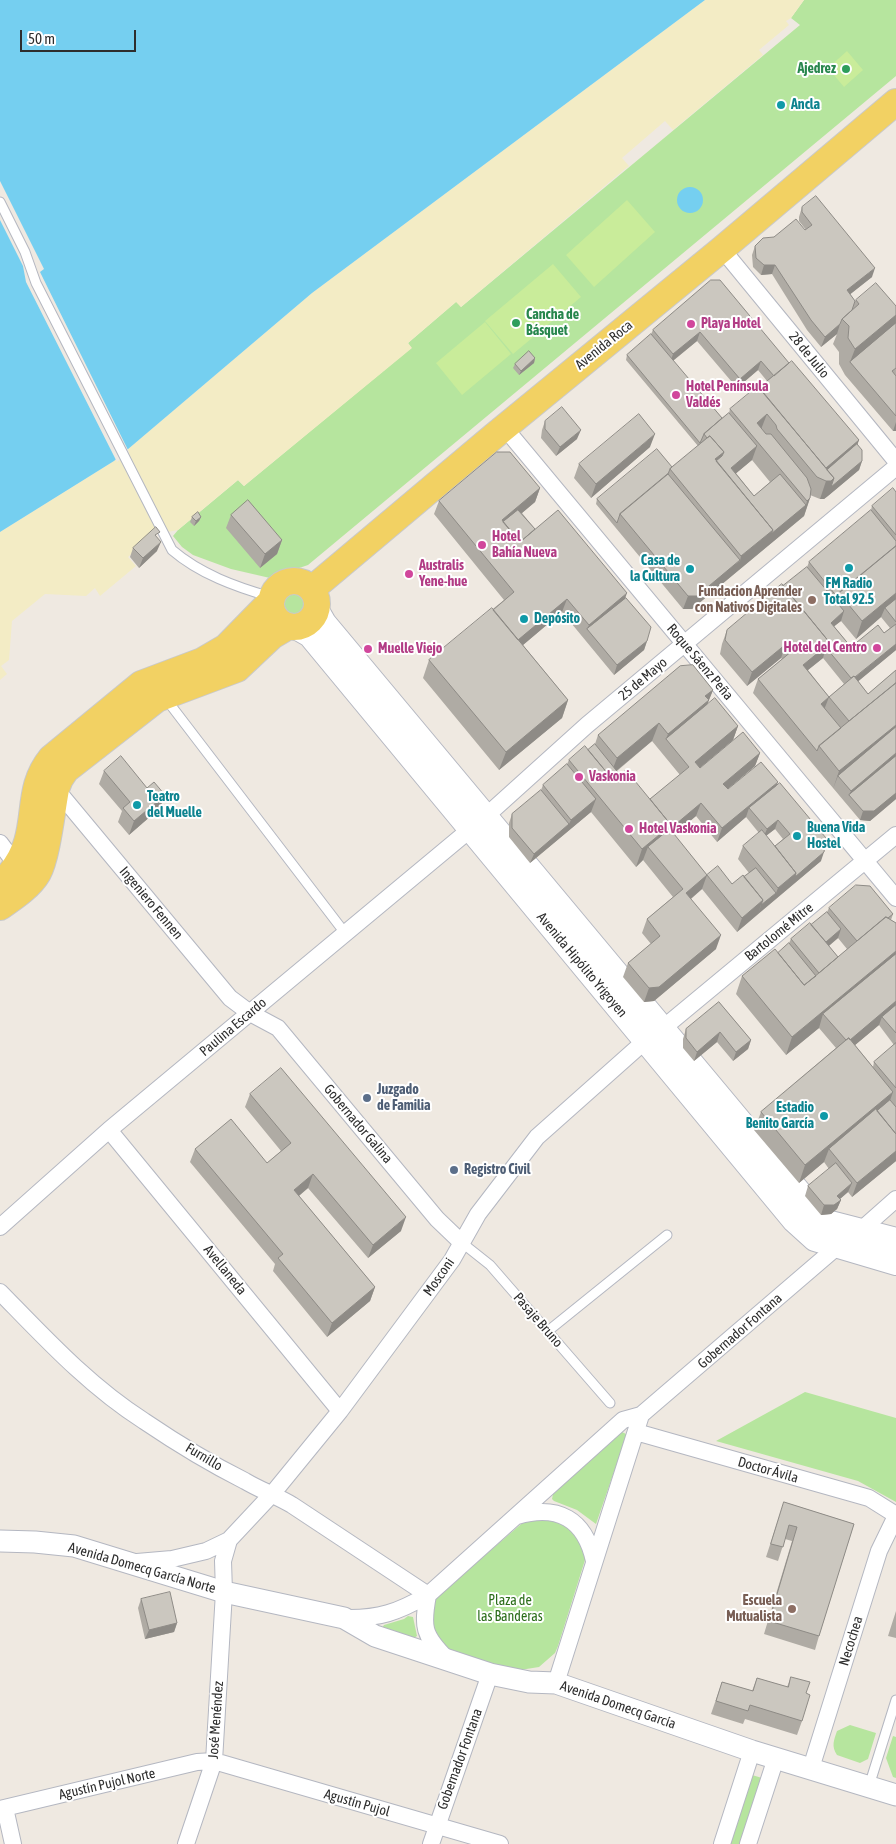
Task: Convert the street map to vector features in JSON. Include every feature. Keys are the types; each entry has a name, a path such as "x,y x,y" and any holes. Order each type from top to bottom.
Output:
{"main road":[{"name":"Avenida Roca","path":"15,877 38,873 56,789 66,770 157,698 237,668 272,636 309,621 314,599 504,427 722,249 896,102"},
{"path":"0,907 15,877 28,841 36,785 42,769 51,758 141,684 202,661 226,647 272,599 277,588 288,581 302,582 314,599"},
{"path":"272,599 274,614 283,624 293,626"},
{"name":"Avenida Hipólito Yrigoyen","path":"314,599 324,623 477,823"},
{"name":"Avenida Hipólito Yrigoyen","path":"293,626 310,635 477,823 653,1035 794,1220 815,1239 896,1263"},
{"name":"Avenida Hipólito Yrigoyen","path":"653,1035 823,1220 896,1240"}],"street":[{"name":"28 de Julio","path":"722,249 896,461"},
{"name":"Roque Sáenz Peña","path":"504,427 896,898"},
{"name":"25 de Mayo","path":"477,823 588,725 896,467"},
{"name":"Ingeniero Fennen","path":"56,789 230,998 250,1013"},
{"name":"Paulina Escardo","path":"0,1227 109,1130 477,823"},
{"name":"Bartolomé Mitre","path":"653,1035 896,835"},
{"path":"0,843 15,877"},
{"name":"Gobernador Galina","path":"250,1013 278,1028 437,1219 461,1242"},
{"name":"Mosconi","path":"123,1562 150,1562 172,1559 206,1551 229,1540 273,1493 340,1411 452,1260 478,1214 537,1137 653,1035"},
{"name":"Avellaneda","path":"109,1130 340,1411"},
{"name":"Gobernador Fontana","path":"344,1618 380,1616 410,1606 428,1594 623,1420 641,1415 838,1246 861,1230 896,1199"},
{"name":"Furnillo","path":"0,1292 58,1352 97,1386 143,1421 246,1482 273,1493 428,1594"},
{"path":"556,1683 641,1415"},
{"name":"Doctor Ávila","path":"636,1432 869,1498 896,1516"},
{"path":"516,1516 553,1511 564,1516 576,1523 584,1534 591,1547 594,1561"},
{"name":"Necochea","path":"811,1768 879,1551 896,1516"},
{"name":"Mosconi","path":"224,1592 223,1561 229,1540"},
{"name":"Avenida Domecq García Norte","path":"0,1541 74,1546 224,1592"},
{"name":"Avenida Domecq García","path":"224,1592 344,1618 375,1636 449,1662 490,1674 529,1682 556,1683 752,1751 896,1795"},
{"name":"José Menéndez","path":"186,1844 214,1762 224,1592"},
{"path":"428,1594 424,1620 428,1635 436,1649 449,1662"},
{"name":"Gobernador Fontana","path":"431,1844 436,1825 490,1674"},
{"path":"722,1844 752,1751"},
{"path":"748,1844 776,1758"},
{"name":"Agustín Pujol Norte","path":"3,1808 197,1762 214,1762"},
{"name":"Agustín Pujol","path":"214,1762 500,1844"},
{"path":"3,1808 13,1844"}],"lane":[{"path":"0,202 25,252 36,283 172,550 183,560 197,568 236,586 272,599"},
{"path":"164,696 346,933"},
{"path":"548,1331 667,1235"},
{"name":"Pasaje Bruno","path":"461,1242 490,1265 610,1404"},
{"path":"869,1786 896,1700"}],"green space":[{"path":"804,0 896,0 896,76 308,565 270,578 231,569 193,555 182,547 173,536 178,530 238,480 244,486 411,348 408,343 457,301 461,307 800,25 791,18"},
{"name":"Ajedrez","path":"847,51 863,70 844,87 828,68"},
{"path":"627,200 655,232 594,287 566,255"},
{"path":"553,264 581,297 513,354 485,321"},
{"path":"485,322 511,354 462,395 436,363"},
{"path":"294,590 303,594 307,603 303,612 294,616 285,612 281,603 285,594"},
{"path":"805,1392 896,1418 896,1502 858,1481 716,1441"},
{"path":"622,1432 626,1434 626,1437 596,1524 577,1510 552,1499 553,1494"},
{"name":"Plaza de las Banderas","path":"546,1518 568,1525 585,1550 585,1560 555,1653 539,1667 520,1670 489,1663 449,1650 436,1635 432,1623 432,1610 435,1600 527,1519"},
{"path":"408,1616 413,1617 417,1636 414,1638 382,1628 384,1625"},
{"path":"850,1725 876,1733 868,1759 860,1763 837,1755 834,1749 837,1731"},
{"path":"893,1736 896,1737 896,1778 893,1777 886,1758"},
{"path":"752,1775 762,1778 740,1844 730,1844"}],"sand":[{"path":"705,0 804,0 791,18 786,21 789,25 759,50 763,55 673,130 665,121 622,158 629,166 461,307 456,302 408,343 412,348 244,486 238,480 178,530 152,535 128,557 136,566 100,596 95,588 86,596 45,594 12,621 9,660 1,666 7,674 0,680 0,532 114,461 312,293"}],"water":[{"path":"0,0 705,0 312,293 114,461 0,532"},
{"path":"690,187 699,191 703,200 699,209 690,213 681,209 677,200 681,191"}],"pier":[{"path":"0,181 44,269 40,272 129,452 117,462 26,282 23,266 0,220"}],"building":[{"path":"816,196 875,268 847,290 855,301 852,310 825,337 811,320 775,265 764,265 756,258 755,246 763,238 774,237 796,219 805,230 812,225 802,212 802,207"},
{"path":"711,280 720,280 789,363 774,376 761,361 740,379 700,332 673,354 653,330"},
{"path":"876,283 896,306 896,315 855,349 848,338 849,326 842,319 859,304 856,300"},
{"path":"896,323 896,368 892,371 896,376 896,416 850,362"},
{"name":"Hotel Península Valdés","path":"651,334 722,418 704,434 700,443 627,355"},
{"path":"529,351 535,358 521,371 515,364"},
{"path":"792,361 859,440 826,468 759,388"},
{"path":"758,386 834,478 831,481 826,481 817,477 767,414 757,423 766,434 771,434 807,478 811,489 810,498 807,501 730,409"},
{"path":"562,407 581,430 560,447 545,429 545,421"},
{"path":"729,413 757,446 731,468 754,496 780,474 806,505 771,534 773,530 716,461 724,452 710,436 707,438 704,434"},
{"path":"639,414 655,434 596,484 579,464"},
{"path":"710,436 724,452 715,459 773,530 741,556 670,469"},
{"path":"857,444 862,450 862,461 831,487 834,478 827,470"},
{"path":"657,449 672,467 668,474 620,514 617,523 597,499"},
{"path":"497,452 510,452 540,488 502,520 520,542 558,510 627,593 589,625 567,599 518,640 493,610 514,592 439,501"},
{"path":"668,474 740,560 697,596 688,596 620,514"},
{"path":"893,488 896,492 896,535 872,506"},
{"path":"248,500 282,540 265,554 231,515"},
{"path":"518,510 535,529 520,542 503,522"},
{"path":"871,510 896,541 896,546 839,593 838,598 809,562"},
{"path":"198,512 201,517 196,521 192,517"},
{"path":"156,527 160,532 155,535 161,542 143,558 133,548"},
{"path":"896,546 896,593 862,621 839,593"},
{"path":"807,567 844,611 831,623 851,647 878,625 884,633 896,624 896,644 855,677 851,678 828,650 830,643 783,586"},
{"path":"782,584 830,643 803,665 829,697 821,704 841,728 819,746 817,751 758,679 792,651 786,644 752,672 725,640 727,630"},
{"path":"626,598 651,627 647,641 617,665 587,629"},
{"path":"896,599 896,622 885,608"},
{"path":"492,608 568,700 506,752 429,660"},
{"path":"693,665 713,690 705,696 709,700 668,734 659,723 617,758 598,735 680,666"},
{"path":"896,670 896,683 849,721 829,697 854,676 868,694"},
{"path":"896,683 896,725 839,771 819,746"},
{"path":"715,698 738,726 695,762 700,768 743,732 760,753 723,784 728,789 761,762 778,782 722,828 701,803 670,829 671,825 650,799 689,767 666,739"},
{"path":"896,727 896,753 851,791 838,776"},
{"path":"595,744 620,775 613,780 588,750"},
{"path":"585,746 613,780 626,770 671,825 642,849 569,760"},
{"path":"121,756 147,788 154,782 165,795 134,821 123,808 130,802 104,771"},
{"path":"896,756 896,793 874,811 863,811 849,795"},
{"path":"567,764 596,799 571,820 543,785"},
{"path":"780,783 826,838 824,852 795,877 796,873 775,846 790,834 778,820 767,829 749,808"},
{"path":"541,790 569,824 534,854 512,828 512,814"},
{"path":"670,829 707,875 686,893 721,935 659,987 649,988 628,963 660,936 647,919 683,889 648,847"},
{"path":"762,830 796,873 778,888 743,846"},
{"path":"718,866 732,884 743,875 763,900 742,918 707,875"},
{"path":"756,868 776,893 761,905 763,900 744,877"},
{"path":"856,885 870,886 893,914 888,918 886,917 857,941 829,908"},
{"path":"827,912 841,929 826,942 811,925"},
{"path":"886,917 896,923 896,951 792,1037 742,976 775,949 804,985"},
{"path":"810,923 838,957 819,973 791,939"},
{"path":"789,943 816,976 804,985 778,953"},
{"path":"896,954 896,1001 850,1040 849,1038 846,1040 823,1014"},
{"path":"719,1002 751,1040 736,1052 720,1032 697,1052 686,1038 686,1029"},
{"path":"896,1005 896,1033 882,1017"},
{"name":"Estadio Benito García","path":"849,1038 893,1092 805,1165 761,1112"},
{"path":"896,1043 896,1088 874,1062"},
{"path":"281,1068 406,1217 373,1245 313,1174 294,1190 375,1287 332,1323 278,1258 283,1254 195,1149 231,1119 267,1163 291,1143 250,1094"},
{"path":"890,1100 896,1107 896,1134 877,1111"},
{"path":"876,1109 896,1134 896,1151 857,1183 829,1149"},
{"path":"836,1163 852,1183 837,1196 841,1200 834,1205 824,1205 808,1186"},
{"name":"Escuela Mutualista","path":"784,1502 854,1524 819,1636 769,1621 797,1527 789,1525 783,1547 771,1544"},
{"path":"170,1592 177,1623 149,1630 141,1599"},
{"path":"791,1677 810,1682 806,1693 810,1695 802,1721 750,1705 748,1711 716,1701 722,1682 753,1691 757,1678 788,1687"}],"place":[{"name":"Ajedrez","path":"846,69"},
{"name":"Ancla","path":"781,105"},
{"name":"Cancha de Básquet","path":"516,323"},
{"name":"Playa Hotel","path":"691,324"},
{"name":"Hotel Península Valdés","path":"676,395"},
{"name":"Hotel Bahía Nueva","path":"482,545"},
{"name":"FM Radio Total 92.5","path":"849,568"},
{"name":"Casa de la Cultura","path":"690,569"},
{"name":"Australis Yene-hue","path":"409,574"},
{"name":"Fundacion Aprender con Nativos Digitales","path":"812,600"},
{"name":"Depósito","path":"524,619"},
{"name":"Hotel del Centro","path":"877,648"},
{"name":"Muelle Viejo","path":"368,649"},
{"name":"Vaskonia","path":"579,777"},
{"name":"Teatro del Muelle","path":"137,805"},
{"name":"Hotel Vaskonia","path":"629,829"},
{"name":"Buena Vida Hostel","path":"797,836"},
{"name":"Juzgado de Familia","path":"367,1098"},
{"name":"Estadio Benito García","path":"824,1116"},
{"name":"Registro Civil","path":"454,1170"},
{"name":"Escuela Mutualista","path":"792,1609"}]}
